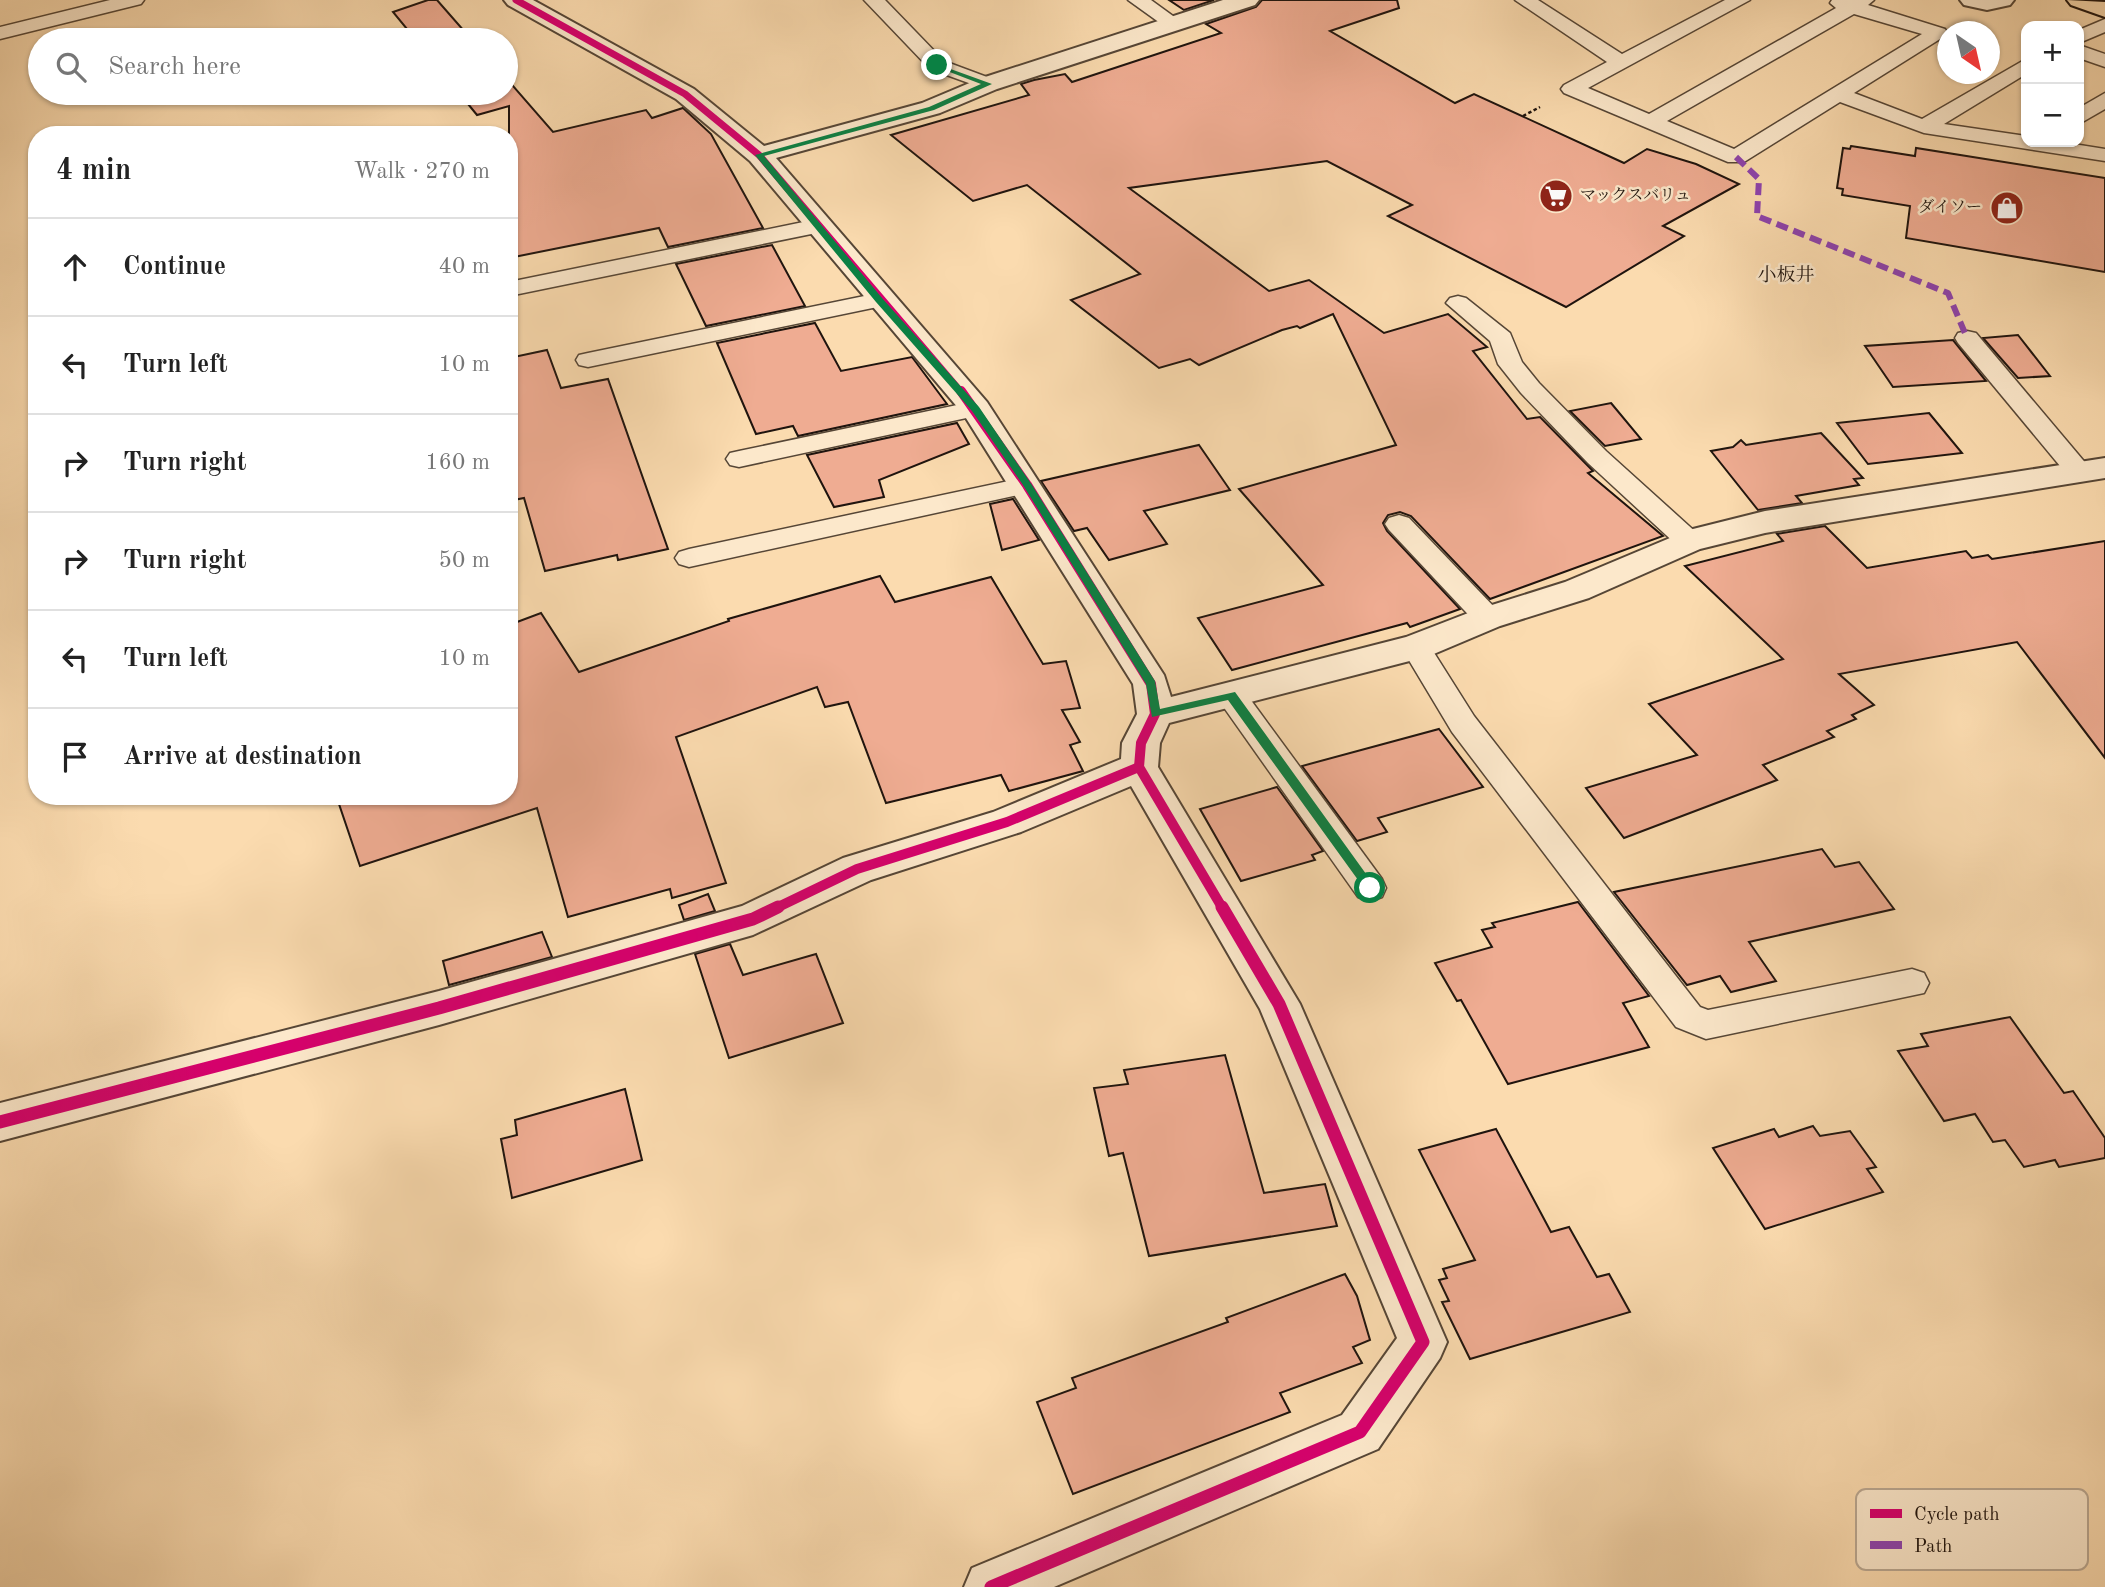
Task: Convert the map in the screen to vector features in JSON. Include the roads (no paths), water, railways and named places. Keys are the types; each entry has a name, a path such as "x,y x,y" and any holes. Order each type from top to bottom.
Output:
{"main road":[{"path":"2079,0 2105,10"}],"street":[{"path":"516,0 685,94 759,155 879,300 976,409 1027,485 1151,684 1156,714 1141,743 1139,767 1279,1004 1423,1342 1360,1432 991,1587"},
{"path":"759,155 931,108 988,84 1247,0"},
{"path":"1972,0 1987,3 2002,0"},
{"path":"1156,714 1416,647 1488,618 1577,590 1689,541 1765,522 2092,470"},
{"path":"0,1122 439,1007 753,919 857,869 1007,822 1139,767"}],"lane":[{"path":"0,33 134,0"},
{"path":"874,0 937,65 988,84"},
{"path":"1138,0 1174,24"},
{"path":"1525,0 1621,62"},
{"path":"1740,0 1571,89 1736,157 1938,33 1860,3 1828,0"},
{"path":"1650,122 1860,3"},
{"path":"2084,35 2105,25"},
{"path":"2084,53 2105,61"},
{"path":"1924,127 2021,68"},
{"path":"1839,95 1924,127 2021,141"},
{"path":"2084,114 2105,99"},
{"path":"2061,147 2105,155"},
{"path":"518,287 818,226"},
{"path":"588,360 879,300"},
{"path":"1458,303 1501,338 1510,364 1530,388 1597,457 1689,541"},
{"path":"1967,338 2092,470"},
{"path":"739,459 976,409"},
{"path":"689,558 1027,485"},
{"path":"1399,524 1488,618"},
{"path":"1416,647 1463,724 1688,1017 1706,1025 1912,983"},
{"path":"1231,695 1370,888"}],"place":[{"name":"マックスバリュ","path":"1556,196"},
{"name":"ダイソー","path":"2007,208"}],"district":[{"name":"小板井","path":"1786,276"}]}
